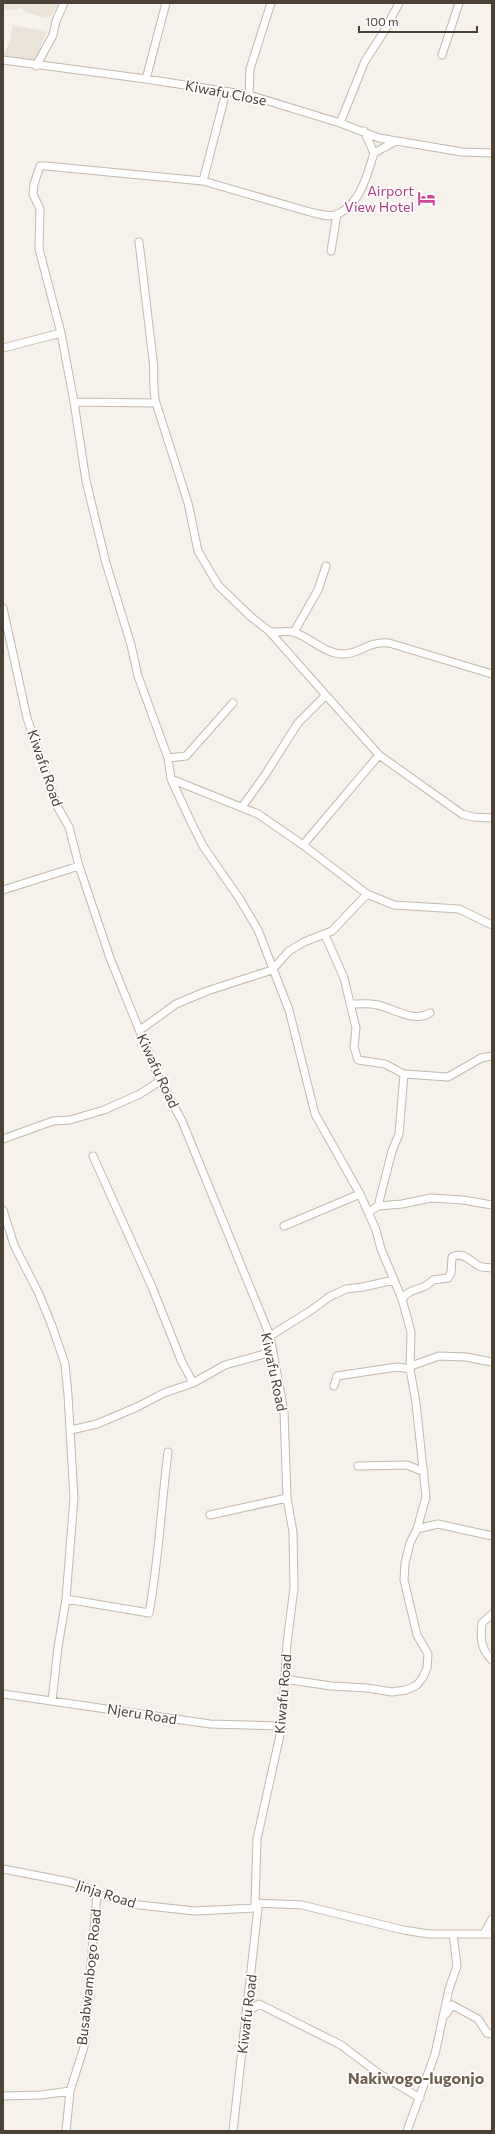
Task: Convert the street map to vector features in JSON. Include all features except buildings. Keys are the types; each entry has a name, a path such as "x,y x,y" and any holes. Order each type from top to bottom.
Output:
{"street":[{"path":"36,66 53,35 56,21 64,3"},
{"path":"146,79 166,3"},
{"path":"249,95 250,69 271,3"},
{"path":"340,123 365,61 386,30 398,3"},
{"path":"442,55 459,3"},
{"name":"Kiwafu Close","path":"3,60 36,66 146,79 249,95 340,123 379,138 462,152 492,153"},
{"path":"203,181 226,92"},
{"path":"284,1679 331,1686 367,1688 392,1692 406,1690 417,1685 427,1668 428,1654 417,1635 404,1580 405,1563 408,1550 417,1529 426,1497 411,1367 411,1332 402,1299 381,1249 369,1212 315,1114 289,1010 272,970 258,930 239,898 203,846 171,779 168,758 138,676 131,645 106,563 86,481 74,402 61,333 39,248 40,209 34,194 34,184 40,166 203,181 310,212 325,215 338,214 351,203 362,189 374,153 364,131"},
{"path":"374,153 396,141"},
{"path":"331,251 338,214"},
{"path":"139,242 148,311 149,340 153,360 154,395 188,503 198,551 218,585 268,631 379,755 462,814 473,818 492,818"},
{"path":"3,348 61,333"},
{"path":"74,402 156,403"},
{"path":"294,632 318,590 326,566"},
{"name":"Kiwafu Road","path":"3,608 27,718 57,806 69,827 79,866 110,958 160,1081 182,1121 270,1336 284,1412 286,1498 293,1532 294,1588 287,1643 282,1726 257,1839 256,1906 233,2131"},
{"path":"268,631 294,632 338,654 352,653 378,642 389,643 492,674"},
{"path":"242,807 298,723 325,696"},
{"path":"168,758 186,756 233,704"},
{"path":"303,845 379,755"},
{"path":"171,779 258,814 303,845 367,894 394,905 459,909 492,925"},
{"path":"3,890 79,866"},
{"path":"140,1030 176,1004 207,991 272,970 289,951 304,942 332,931 345,920 367,894"},
{"path":"325,935 344,978 356,1028 354,1047 358,1060 385,1064 404,1074 448,1077 481,1058 492,1056"},
{"path":"350,1004 364,1003 378,1005 417,1018 424,1017 430,1013"},
{"path":"378,1206 392,1151 399,1134 404,1074"},
{"path":"3,1139 53,1121 70,1120 104,1110 140,1094 160,1081"},
{"path":"93,1156 152,1287 181,1360 193,1383"},
{"path":"284,1226 360,1194"},
{"path":"369,1212 378,1206 431,1198 463,1200 492,1205"},
{"path":"3,1210 14,1245 39,1294 65,1364 71,1430 74,1498 66,1599 58,1647 52,1701"},
{"path":"402,1299 406,1293 428,1286 433,1280 448,1278 451,1273 452,1257 455,1255 466,1257 479,1266 492,1268"},
{"path":"270,1336 310,1311 329,1297 346,1289 394,1280"},
{"path":"71,1430 97,1424 137,1408 182,1385 193,1383 225,1365 272,1352"},
{"path":"334,1386 337,1376 397,1367 411,1367 440,1356 466,1357 492,1362"},
{"path":"66,1599 148,1612 156,1573 160,1508 168,1452"},
{"path":"358,1466 407,1465 424,1472"},
{"path":"210,1514 286,1498"},
{"path":"417,1529 438,1524 492,1536"},
{"path":"492,1614 482,1623 480,1637 485,1652 492,1660"},
{"name":"Njeru Road","path":"3,1694 210,1724 282,1726"},
{"name":"Jinja Road","path":"3,1869 70,1882 87,1888 97,1894 139,1905 195,1911 256,1906 302,1905 403,1930 429,1934 488,1933"},
{"name":"Busabwambogo Road","path":"66,2131 70,2091 84,2047 97,1894"},
{"path":"488,1933 492,1919"},
{"path":"408,2131 435,2054 444,2018 449,1989 457,1966 453,1934"},
{"path":"246,2013 259,2004 281,2013 341,2045 378,2073 420,2098"},
{"path":"444,2018 452,2005 478,2019 487,2032 492,2034"},
{"path":"3,2096 41,2095 70,2091"}],"shaded area":[{"path":"3,3 59,3 52,15 46,18 28,13 21,8 14,10 3,9"},
{"path":"13,25 46,32 36,60 3,57 10,41"}],"place":[{"name":"Airport View Hotel","path":"427,199"}],"district":[{"name":"Nakiwogo-lugonjo","path":"416,2078"}]}
